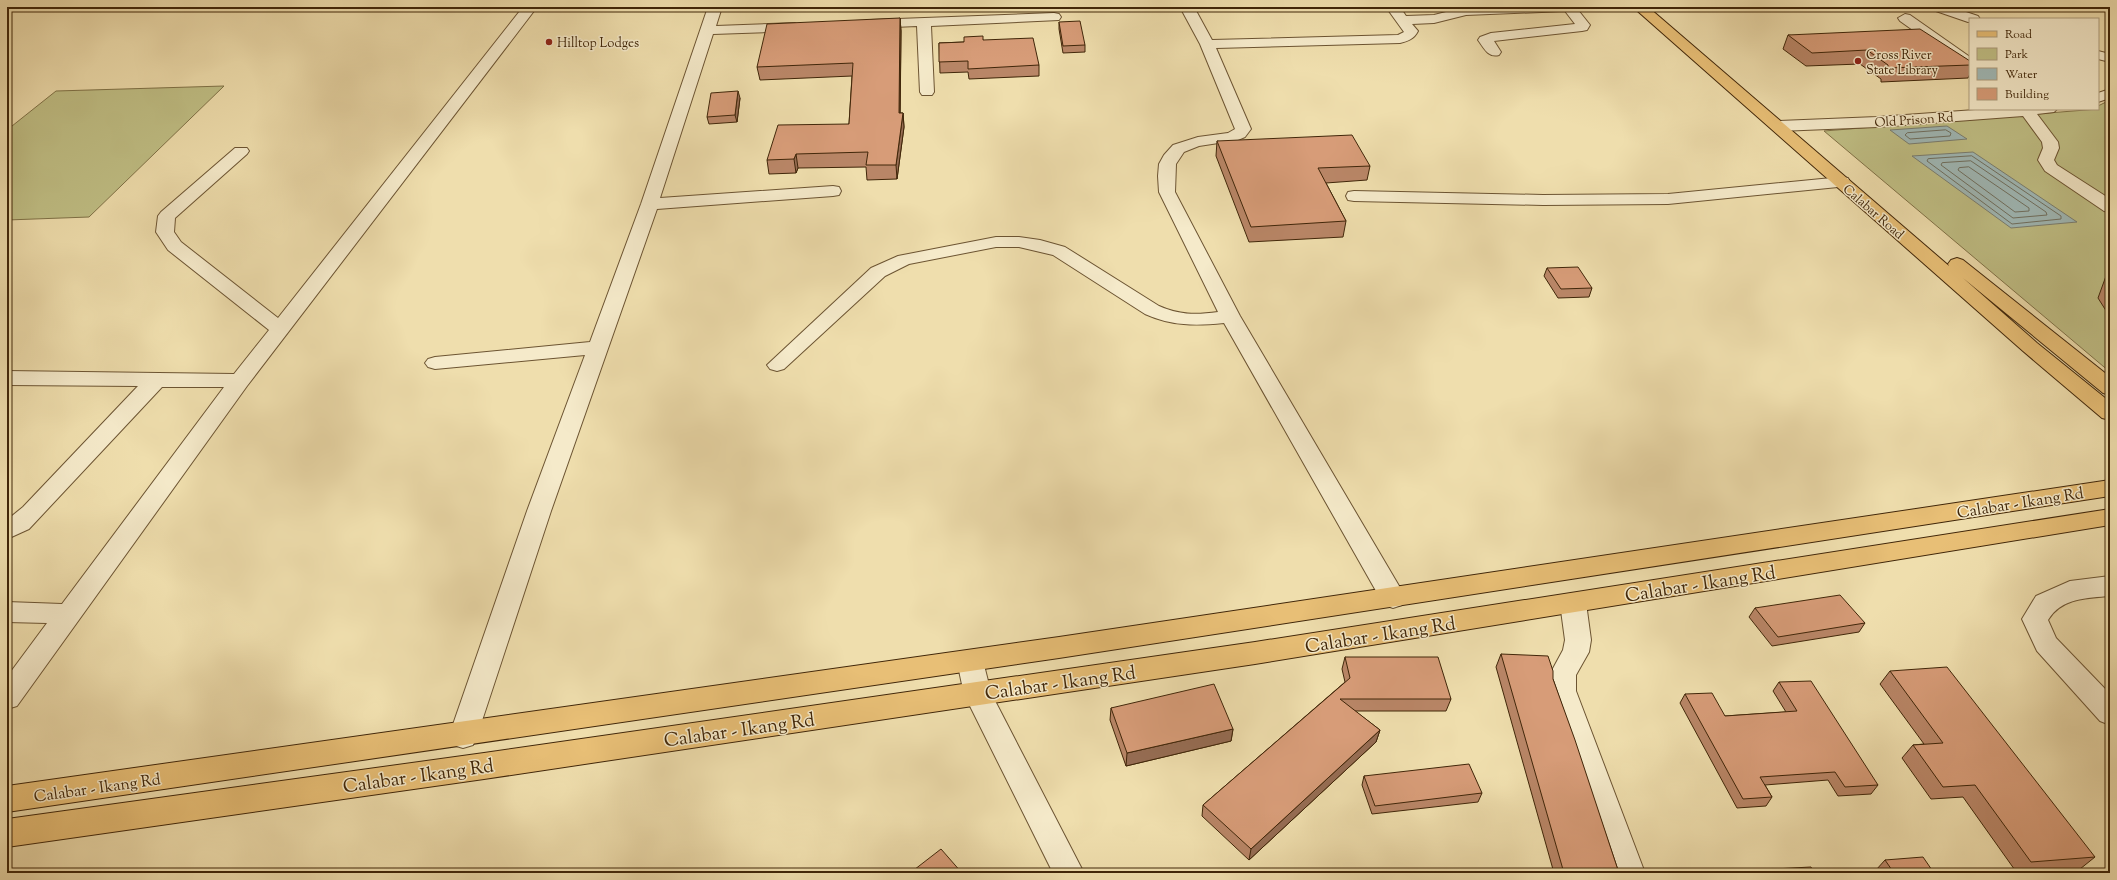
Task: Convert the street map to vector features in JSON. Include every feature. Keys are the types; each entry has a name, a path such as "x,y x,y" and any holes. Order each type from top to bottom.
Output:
{"main road":[{"name":"Calabar Road","path":"1640,7 1779,126 2030,347 2110,413"},
{"name":"Calabar Road","path":"1657,7 1800,126 1956,263 2110,388"},
{"name":"Calabar - Ikang Rd","path":"7,799 463,736 1393,598 2110,488"},
{"name":"Calabar - Ikang Rd","path":"7,833 1256,653 2110,518"}],"street":[{"path":"7,698 240,381 425,140 530,7"},
{"path":"463,736 539,511 650,204 715,7"},
{"path":"1186,7 1208,44 1243,129 1236,136 1191,142 1175,150 1169,157 1166,184 1167,192 1230,316 1393,598"},
{"path":"1208,44 1400,39 1410,35 1411,31 1393,7"},
{"path":"1404,20 1434,19 1456,13 1474,11 1573,7 1583,25 1582,27 1491,36 1479,32"},
{"path":"1938,7 1970,18"},
{"path":"1456,13 1479,32 1494,52"},
{"path":"854,24 1054,17"},
{"path":"1905,18 1969,63"},
{"path":"924,22 927,92"},
{"path":"707,30 808,26"},
{"path":"2099,55 2110,58"},
{"path":"2099,98 2110,93"},
{"path":"2037,110 2050,142 2051,148 2046,160 2050,168 2110,207"},
{"name":"Old Prison Rd","path":"1779,126 1800,126 2037,110"},
{"path":"240,151 167,216 165,232 174,246 280,329"},
{"path":"1354,196 1543,200 1668,199 1842,182"},
{"path":"650,204 833,191"},
{"path":"777,365 878,272 885,268 904,260 996,242 1019,242 1040,245 1059,251 1152,310 1168,318 1184,322 1230,316"},
{"path":"435,363 507,355 598,348"},
{"path":"7,378 240,381"},
{"path":"7,530 21,523 31,514 156,380"},
{"path":"2110,586 2070,591 2045,603 2035,619 2046,644 2110,713"},
{"path":"1573,603 1578,640 1576,652 1563,674 1562,691 1630,873"},
{"path":"7,612 69,614"},
{"path":"970,661 978,694 1069,873"}],"green space":[{"path":"224,86 89,217 7,220 7,130 56,91"},
{"path":"2110,100 2110,372 1824,131 2099,110 2099,106"}],"water":[{"path":"1947,126 1967,139 1909,144 1890,130"},
{"path":"1973,152 2077,222 2011,228 1912,156"}],"building":[{"path":"900,18 899,113 903,113 896,165 866,165 868,152 796,154 794,159 767,160 778,125 849,124 853,63 757,67 767,24"},
{"path":"1080,21 1085,45 1063,46 1059,22"},
{"path":"1920,29 1969,60 1969,65 1888,68 1888,65 1867,50 1812,53 1788,35"},
{"path":"983,36 983,40 1033,38 1039,65 968,69 968,61 939,62 939,43 964,42 964,37"},
{"path":"738,91 735,115 707,117 711,93"},
{"path":"1352,135 1370,166 1318,168 1346,221 1251,227 1217,141"},
{"path":"1578,267 1592,288 1561,289 1547,268"},
{"path":"1840,595 1865,623 1778,637 1755,608"},
{"path":"1501,654 1548,656 1553,671 1553,679 1619,873 1564,873"},
{"path":"1345,657 1438,657 1451,699 1340,699 1380,730 1251,849 1203,805 1350,678"},
{"path":"1947,667 2095,857 2031,862 1975,785 1943,787 1913,745 1943,743 1890,671"},
{"path":"1811,681 1878,785 1845,787 1835,772 1760,777 1772,797 1743,799 1685,694 1712,693 1725,716 1797,711 1779,682"},
{"path":"1214,684 1233,729 1127,753 1111,708"},
{"path":"1469,764 1482,793 1375,806 1364,776"},
{"path":"941,849 962,873 910,873"},
{"path":"1923,857 1934,873 1894,873 1885,860"},
{"path":"1811,867 1814,873 1776,873 1774,869"}],"place":[{"name":"Hilltop Lodges","path":"549,42"},
{"name":"Cross River State Library","path":"1858,61"}]}
